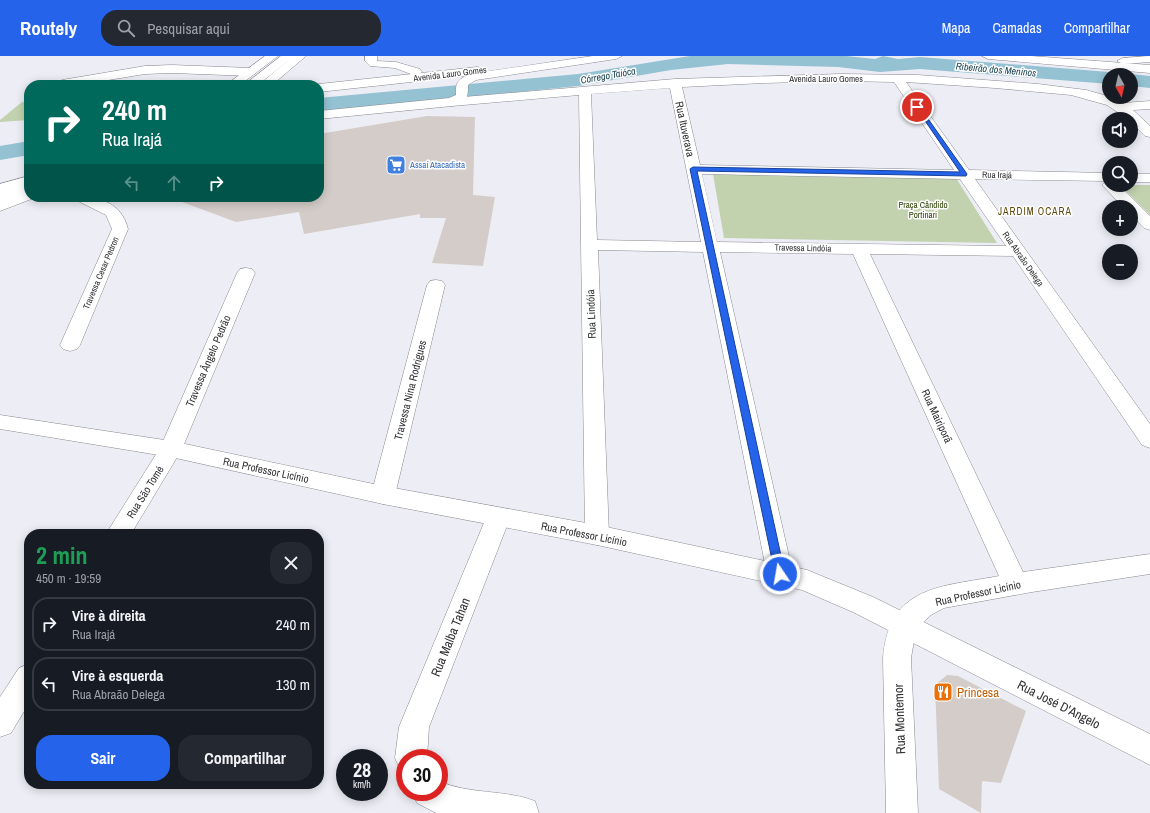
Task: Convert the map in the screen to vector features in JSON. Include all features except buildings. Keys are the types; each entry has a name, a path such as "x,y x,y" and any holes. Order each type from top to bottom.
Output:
{"street":[{"path":"239,80 272,56"},
{"path":"257,80 288,56"},
{"path":"274,80 300,56"},
{"path":"371,56 371,61 374,64 396,65 416,72"},
{"name":"Avenida Lauro Gomes","path":"324,114 447,92 581,56"},
{"name":"Avenida Lauro Gomes","path":"447,92 466,79 478,76 616,56"},
{"path":"988,56 1150,69"},
{"path":"1123,61 1150,59"},
{"path":"86,80 145,70 172,69 251,72"},
{"name":"Avenida Lauro Gomes","path":"324,88 447,92 498,99 675,83 744,80 897,78 1070,92 1104,99 1121,107 1150,105"},
{"name":"Rua Abraão Delega","path":"897,78 1150,440"},
{"name":"Rua Ituverava","path":"675,83 780,574"},
{"name":"Rua Lindóia","path":"586,92 597,535"},
{"path":"1121,107 1150,133"},
{"name":"Rua Irajá","path":"693,169 964,174 1102,181"},
{"path":"1138,178 1150,178"},
{"path":"0,189 24,182"},
{"path":"0,197 24,189"},
{"path":"1118,192 1150,225"},
{"path":"0,206 24,198"},
{"name":"Travessa Cesar Pedron","path":"70,345 120,229 118,219 113,212 92,202"},
{"name":"Travessa Lindóia","path":"589,245 1018,251"},
{"name":"Rua Mairiporã","path":"859,248 1016,584"},
{"name":"Travessa Ângelo Pedrão","path":"171,449 246,273"},
{"name":"Travessa Nina Rodrigues","path":"383,495 436,285"},
{"name":"Rua Professor Licínio","path":"0,422 171,449 383,495 498,518 597,535 780,574 830,590 864,605 904,626 913,613 932,602 970,592 1150,564"},
{"name":"Rua São Tomé","path":"121,529 171,449"},
{"name":"Rua Malba Tahan","path":"412,749 414,727 498,518"},
{"name":"Rua José D'Angelo","path":"904,626 1150,750"},
{"name":"Rua Montemor","path":"902,813 897,658 898,642 904,626"},
{"path":"0,723 24,685"},
{"path":"446,801 450,803 523,813"}],"green space":[{"path":"24,102 24,120 0,122 0,120"},
{"name":"Praça Cândido Portinari","path":"713,174 956,178 997,243 724,238"},
{"path":"1138,185 1150,185 1150,215 1138,203 1138,200 1135,200 1127,192 1138,192"}],"waterway":[{"name":"Córrego Taióca","path":"324,105 578,80 671,64 728,58 838,61 880,66 898,65"},
{"name":"Córrego Taióca","path":"883,62 898,65"},
{"name":"Ribeirão dos Meninos","path":"898,65 920,63 1102,77"},
{"name":"Ribeirão dos Meninos","path":"1138,81 1150,82"},
{"name":"Córrego Taióca","path":"0,153 24,149"}],"place":[{"name":"Assaí Atacadista","path":"396,165"},
{"name":"Princesa","path":"943,692"}],"district":[{"name":"JARDIM OCARA","path":"1035,211"}],"route":[{"path":"780,574 693,169 964,174 917,107"}]}
